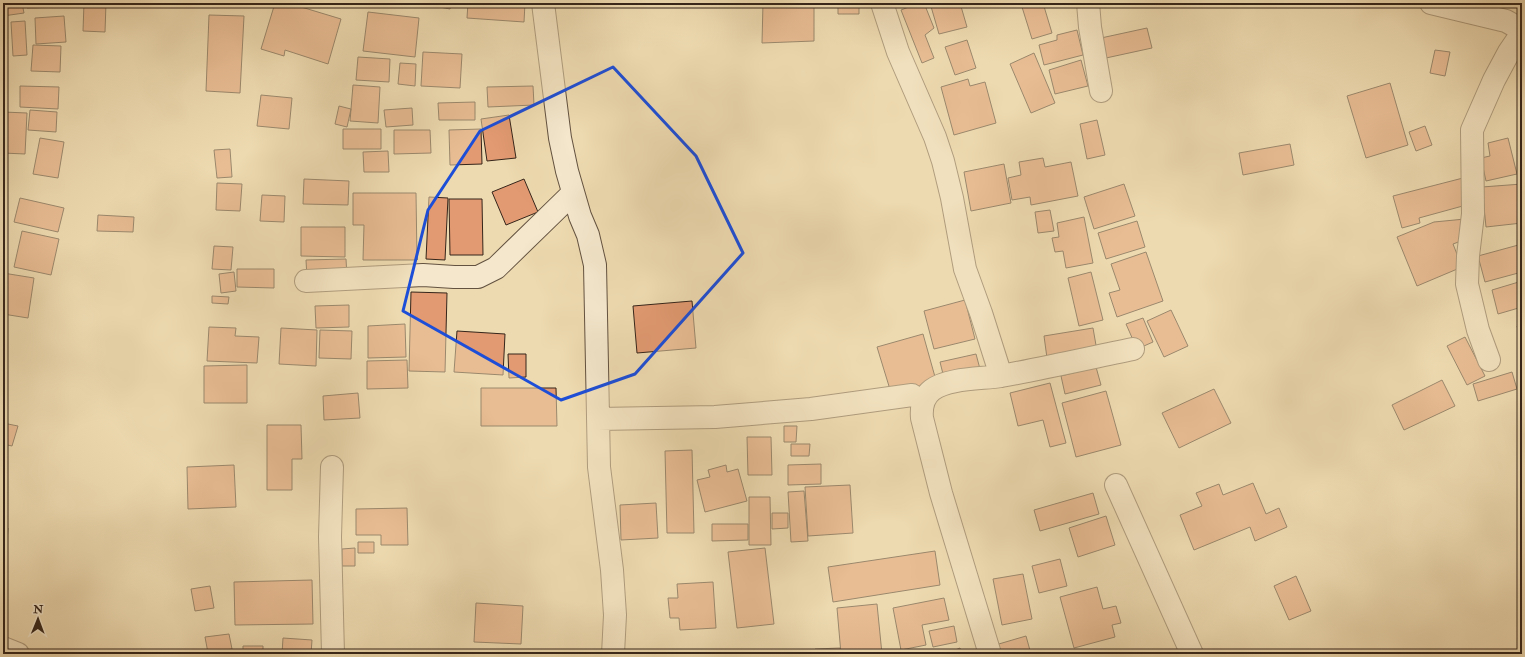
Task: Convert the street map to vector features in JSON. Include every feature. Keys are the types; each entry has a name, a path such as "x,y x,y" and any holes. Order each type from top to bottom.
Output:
{"street":[{"path":"543,3 560,138 573,193 588,235 595,265 599,467 612,570 615,615 613,654"},
{"path":"882,3 898,52 935,137 943,161 952,198 965,269 1001,376"},
{"path":"1088,3 1090,27 1101,91"},
{"path":"1431,3 1506,21 1522,32 1494,80 1472,130 1473,214 1468,256 1467,284 1478,330 1489,360"},
{"path":"306,281 423,275 454,278 478,277 496,268 573,193"},
{"path":"990,654 941,493 922,418 921,408 925,399 932,390 949,383 1001,376 1133,348"},
{"path":"598,419 715,417 812,409 912,395"},
{"path":"332,467 330,537 333,654"},
{"path":"1116,485 1192,654"},
{"path":"3,648 18,654"}],"highlighted area":[{"path":"613,67 696,156 743,253 635,374 561,400 403,311 428,210 480,131"}],"building":[{"path":"3,3 22,3 24,13 3,16"},
{"path":"27,3 65,3 65,7 27,8"},
{"path":"84,3 106,3 105,32 83,31"},
{"path":"275,3 288,3 341,19 328,64 285,50 284,56 261,49"},
{"path":"419,3 451,3 450,9"},
{"path":"468,3 525,3 524,22 467,18"},
{"path":"763,3 814,3 814,41 762,43"},
{"path":"838,3 859,3 859,14 838,14"},
{"path":"919,3 924,3 934,28 925,35 934,58 922,63 901,10"},
{"path":"930,3 960,3 967,27 939,34"},
{"path":"1033,3 1043,3 1052,33 1032,39 1022,7"},
{"path":"368,12 419,18 415,57 363,51"},
{"path":"209,15 244,16 240,93 206,91"},
{"path":"64,16 66,42 36,44 35,18"},
{"path":"25,21 27,55 13,56 11,22"},
{"path":"1147,28 1152,48 1106,58 1101,38"},
{"path":"1077,30 1083,55 1044,65 1039,45 1057,40 1057,35"},
{"path":"967,40 976,68 955,75 945,47"},
{"path":"33,45 61,46 60,72 31,71"},
{"path":"1435,50 1450,52 1445,76 1430,73"},
{"path":"423,52 462,54 460,88 421,86"},
{"path":"1034,53 1055,103 1031,113 1010,64"},
{"path":"358,57 390,59 389,82 356,80"},
{"path":"1081,60 1088,86 1055,94 1049,70"},
{"path":"400,63 416,64 415,86 398,84"},
{"path":"968,79 970,86 985,82 996,123 954,135 941,87"},
{"path":"1390,83 1408,145 1366,158 1347,96"},
{"path":"353,85 380,87 378,123 350,121"},
{"path":"20,86 59,87 58,109 20,107"},
{"path":"533,86 534,105 488,107 487,87"},
{"path":"261,95 292,98 289,129 257,126"},
{"path":"475,102 475,120 439,120 438,103"},
{"path":"339,106 351,109 347,127 335,124"},
{"path":"412,108 413,125 386,127 384,110"},
{"path":"30,110 57,112 56,132 28,130"},
{"path":"3,112 27,113 25,154 3,153"},
{"path":"509,115 516,158 487,161 481,119"},
{"path":"1097,120 1105,155 1087,159 1080,124"},
{"path":"1425,126 1432,145 1416,151 1409,132"},
{"path":"343,129 381,129 381,149 343,149"},
{"path":"481,129 482,164 450,165 449,130"},
{"path":"394,130 430,130 431,153 394,154"},
{"path":"40,138 64,142 58,178 33,174"},
{"path":"1508,138 1517,174 1486,181 1481,158 1490,156 1488,143"},
{"path":"1290,144 1294,165 1243,175 1239,153"},
{"path":"230,149 232,177 217,178 214,150"},
{"path":"388,151 389,172 364,172 363,152"},
{"path":"1043,158 1045,167 1071,162 1078,196 1031,205 1030,197 1012,200 1008,178 1021,175 1019,162"},
{"path":"1004,164 1011,203 971,211 964,172"},
{"path":"1463,178 1470,204 1419,218 1420,223 1402,228 1393,196"},
{"path":"304,179 349,181 348,205 303,204"},
{"path":"524,179 538,212 506,225 492,192"},
{"path":"217,183 242,184 240,211 216,210"},
{"path":"1124,184 1135,216 1094,229 1084,197"},
{"path":"1522,184 1522,223 1486,227 1482,187"},
{"path":"353,193 416,193 417,260 363,260 364,225 353,225"},
{"path":"262,195 285,196 284,222 260,221"},
{"path":"429,197 448,198 445,260 426,259"},
{"path":"20,198 64,208 58,232 14,222"},
{"path":"449,199 482,199 483,255 450,255"},
{"path":"1050,210 1054,231 1038,233 1035,212"},
{"path":"3,214 6,214 3,261"},
{"path":"98,215 134,217 133,232 97,231"},
{"path":"1084,217 1093,263 1066,268 1063,251 1055,252 1052,238 1059,237 1057,223"},
{"path":"1465,219 1461,241 1453,244 1462,267 1417,286 1397,237 1434,222"},
{"path":"1137,221 1145,247 1106,259 1098,233"},
{"path":"301,227 345,227 345,257 301,256"},
{"path":"22,231 59,239 51,275 14,267"},
{"path":"1522,244 1522,272 1485,282 1478,256"},
{"path":"214,246 233,247 231,270 212,269"},
{"path":"1146,252 1163,301 1117,317 1109,293 1120,290 1111,264"},
{"path":"346,259 347,277 307,278 306,260"},
{"path":"237,269 274,269 274,288 237,287"},
{"path":"234,272 236,291 221,293 219,274"},
{"path":"1091,272 1103,320 1079,326 1068,278"},
{"path":"3,273 34,278 28,318 3,314"},
{"path":"1522,281 1522,307 1498,314 1492,290"},
{"path":"411,292 447,293 445,372 409,371"},
{"path":"212,296 229,297 228,304 212,303"},
{"path":"965,300 975,339 934,349 924,311"},
{"path":"692,301 696,348 637,353 633,306"},
{"path":"349,305 349,327 316,328 315,306"},
{"path":"1171,310 1188,346 1164,357 1147,321"},
{"path":"1143,318 1153,342 1137,349 1126,324"},
{"path":"405,324 406,357 368,358 368,326"},
{"path":"1522,325 1522,345 1517,326"},
{"path":"209,327 236,328 235,336 259,337 257,363 207,361"},
{"path":"281,328 317,330 316,366 279,364"},
{"path":"1093,328 1097,351 1047,358 1044,336"},
{"path":"320,330 352,331 351,359 319,358"},
{"path":"457,331 505,334 503,375 454,372"},
{"path":"923,334 937,384 892,396 877,347"},
{"path":"1465,337 1485,376 1467,385 1447,346"},
{"path":"508,354 526,354 526,377 509,378"},
{"path":"976,354 980,369 944,378 940,362"},
{"path":"407,360 408,388 367,389 367,361"},
{"path":"247,365 247,403 204,403 204,366"},
{"path":"1096,367 1101,385 1065,394 1061,376"},
{"path":"1512,372 1517,389 1478,401 1473,384"},
{"path":"1442,380 1455,406 1404,430 1392,405"},
{"path":"1050,383 1066,443 1050,447 1043,420 1018,426 1010,393"},
{"path":"481,388 556,388 557,426 481,426"},
{"path":"1214,389 1231,423 1179,448 1162,413"},
{"path":"1106,391 1121,445 1076,457 1062,403"},
{"path":"358,393 360,418 324,420 323,396"},
{"path":"3,423 18,426 12,446 3,444"},
{"path":"267,425 301,425 302,459 292,459 292,490 267,490"},
{"path":"784,426 797,426 796,442 784,442"},
{"path":"747,437 771,437 772,475 748,475"},
{"path":"791,444 810,444 809,456 791,456"},
{"path":"692,450 694,533 667,533 665,451"},
{"path":"821,464 821,484 788,485 788,465"},
{"path":"234,465 236,507 188,509 187,467"},
{"path":"726,465 727,472 738,469 747,501 705,512 697,480 710,477 708,470"},
{"path":"1253,483 1266,514 1279,508 1287,527 1255,541 1250,527 1194,550 1180,515 1202,506 1196,493 1219,484 1223,495"},
{"path":"850,485 853,533 808,536 805,487"},
{"path":"804,491 808,541 791,542 788,492"},
{"path":"1093,493 1099,514 1040,531 1034,510"},
{"path":"749,497 770,497 771,545 749,545"},
{"path":"656,503 658,538 621,540 620,505"},
{"path":"407,508 408,545 381,545 381,535 356,535 356,509"},
{"path":"772,513 788,513 788,528 772,529"},
{"path":"1106,516 1115,545 1078,557 1069,528"},
{"path":"712,524 748,524 748,540 712,541"},
{"path":"3,528 8,528 7,542 3,542"},
{"path":"358,542 374,542 374,553 358,553"},
{"path":"355,548 355,566 342,566 342,549"},
{"path":"765,548 774,624 737,628 728,552"},
{"path":"935,551 940,585 833,602 828,567"},
{"path":"1060,559 1067,586 1039,593 1032,566"},
{"path":"1023,574 1032,619 1002,625 993,579"},
{"path":"1296,576 1311,611 1289,620 1274,586"},
{"path":"312,580 313,624 235,625 234,582"},
{"path":"713,582 716,628 680,630 679,618 670,618 668,598 678,598 677,584"},
{"path":"210,586 214,608 195,611 191,589"},
{"path":"1097,587 1103,609 1116,606 1121,623 1112,625 1115,637 1074,648 1060,597"},
{"path":"944,598 949,620 922,625 926,645 901,650 893,608"},
{"path":"476,603 523,606 521,644 474,642"},
{"path":"877,604 882,654 841,654 837,608"},
{"path":"954,626 957,642 933,647 929,631"},
{"path":"229,634 232,649 208,653 205,637"},
{"path":"1026,636 1031,654 995,654 992,646"},
{"path":"283,638 312,640 311,654 282,654"},
{"path":"243,646 263,646 263,654 243,654"},
{"path":"840,648 840,654 815,654 815,649"},
{"path":"960,648 962,654 945,654"}]}
